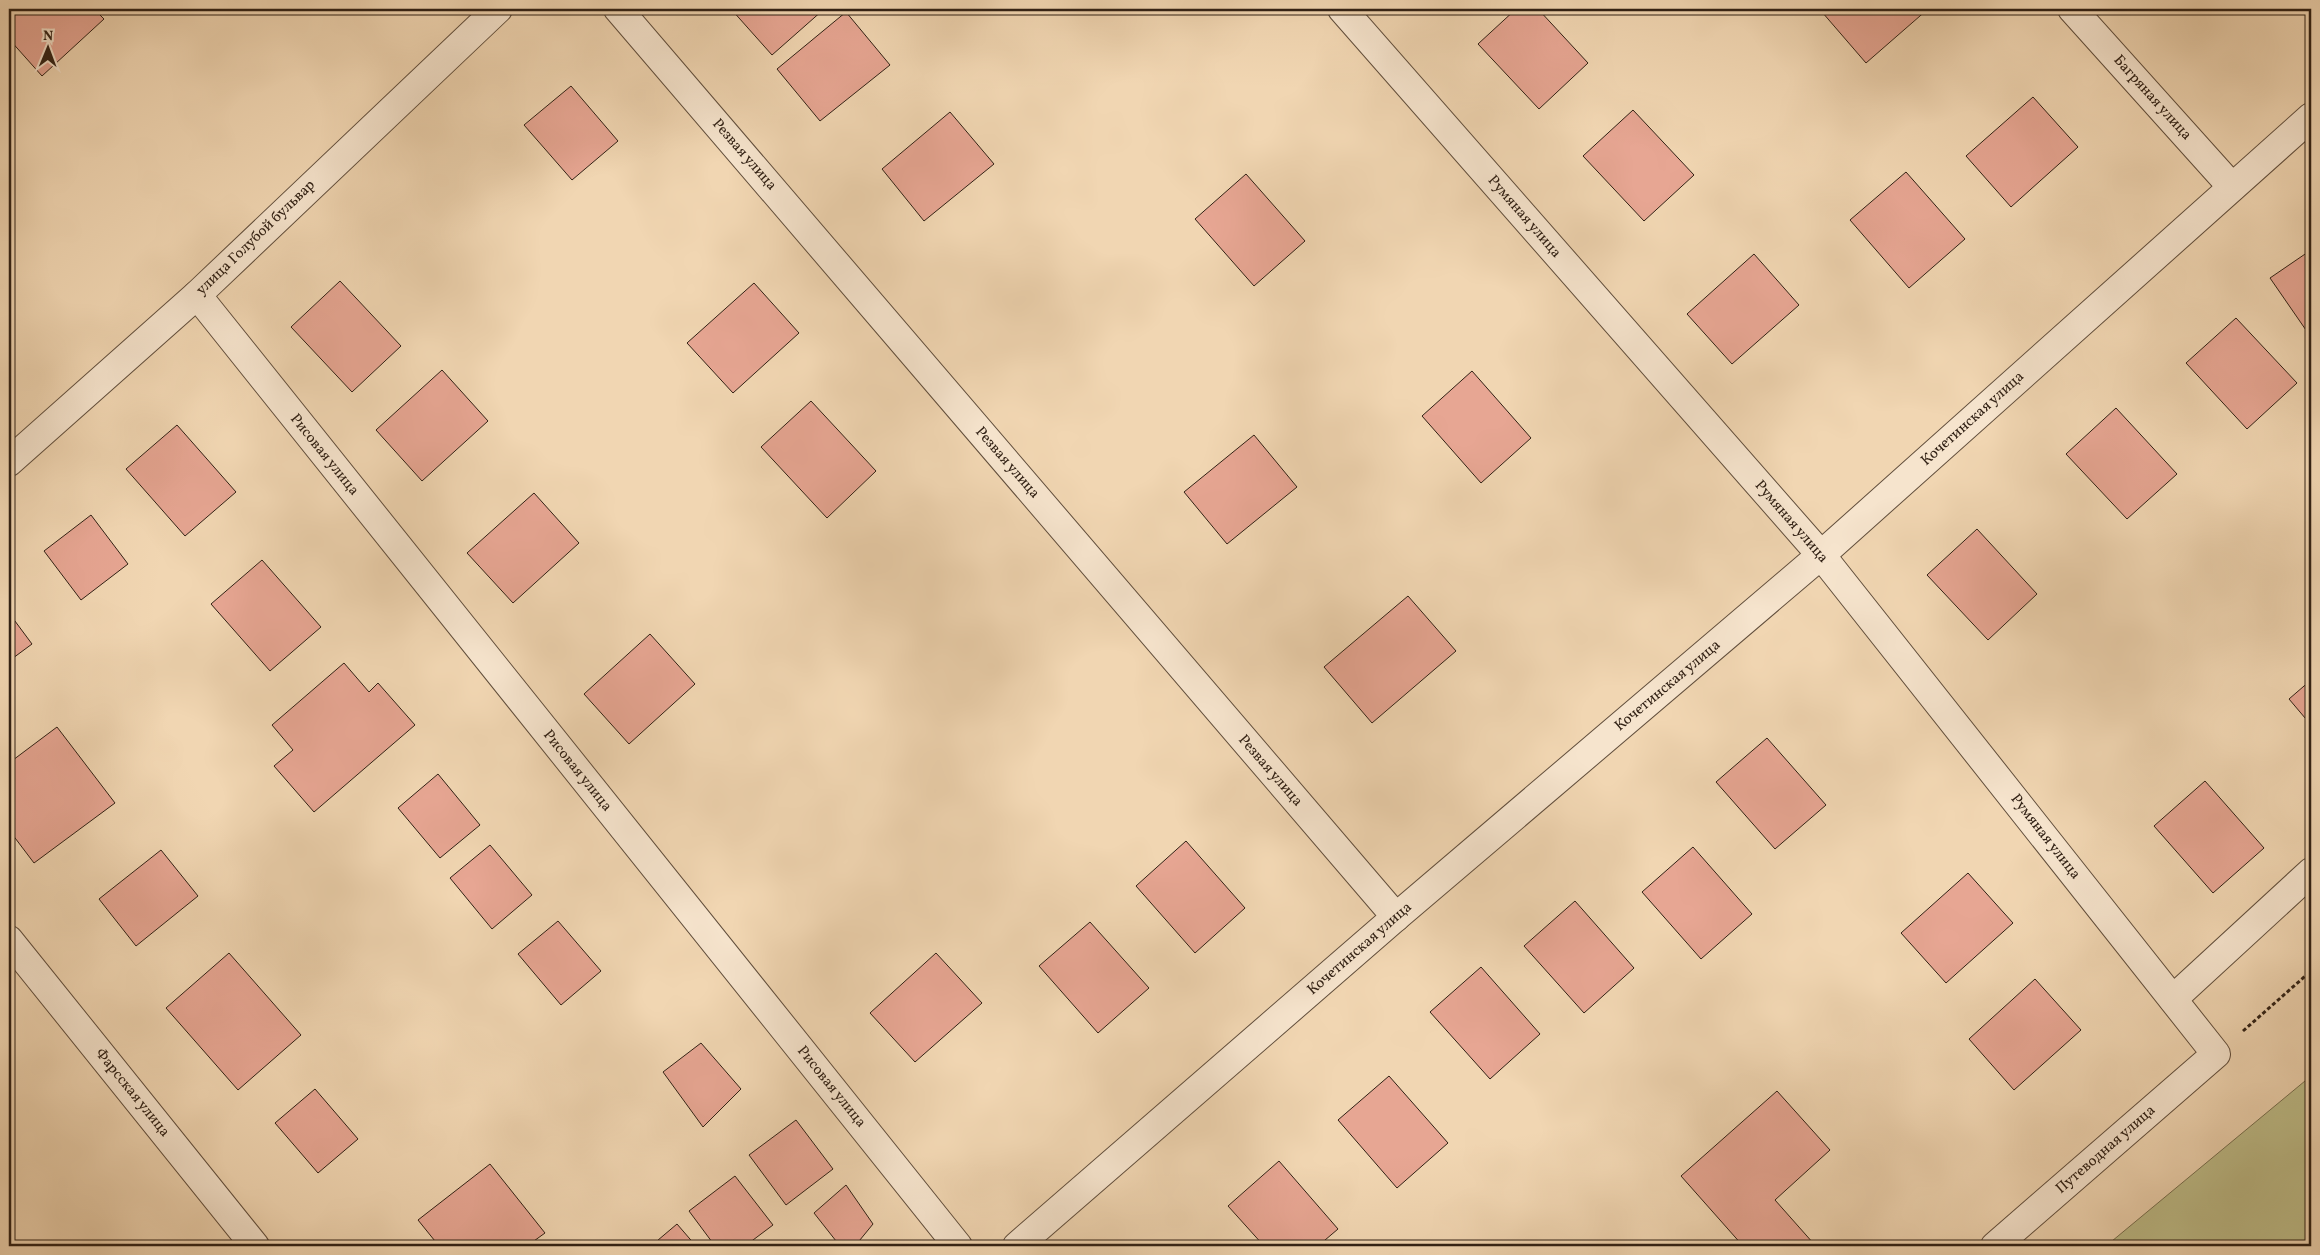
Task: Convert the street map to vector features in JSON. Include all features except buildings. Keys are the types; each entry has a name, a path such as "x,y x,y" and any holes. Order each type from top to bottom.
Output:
{"street":[{"name":"улица Голубой бульвар","path":"9,462 197,295 498,9"},
{"name":"Резвая улица","path":"618,9 1396,917"},
{"name":"Румяная улица","path":"1342,9 1820,555 2216,1054"},
{"name":"Багряная улица","path":"2072,9 2232,187"},
{"name":"Кочетинская улица","path":"1017,1246 1396,917 1820,555 2311,117"},
{"name":"Рисовая улица","path":"197,295 958,1246"},
{"path":"2173,999 2311,872"},
{"name":"Фарсская улица","path":"9,940 255,1246"},
{"name":"Путеводная улица","path":"1995,1246 2216,1054"}],"path":[{"path":"2216,1054 2311,971"}],"shaded area":[{"path":"2311,1076 2311,1246 2106,1246"}]}
